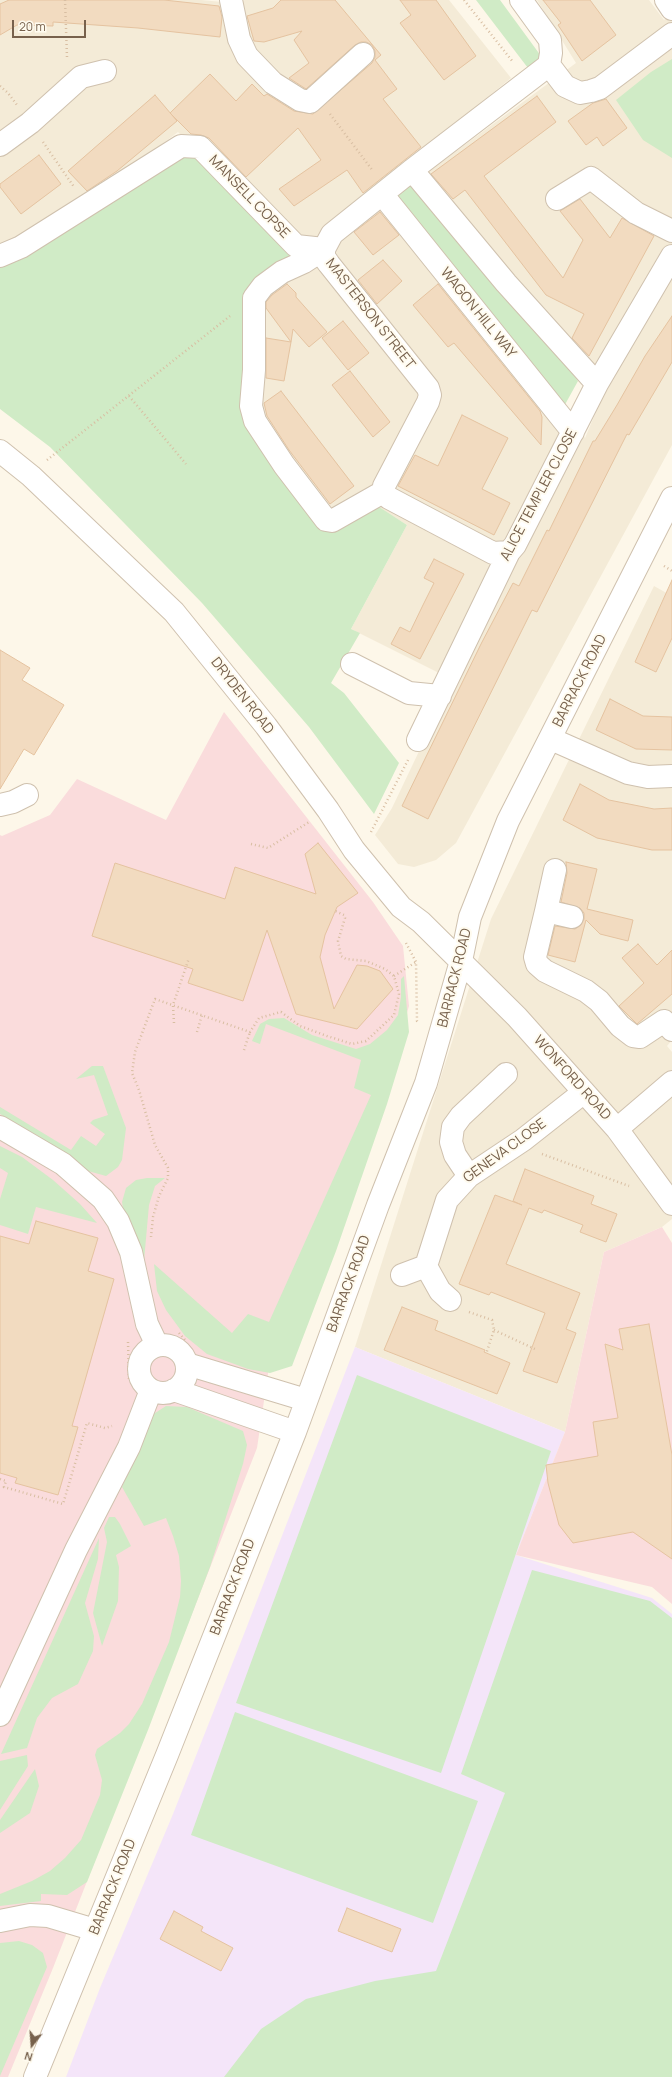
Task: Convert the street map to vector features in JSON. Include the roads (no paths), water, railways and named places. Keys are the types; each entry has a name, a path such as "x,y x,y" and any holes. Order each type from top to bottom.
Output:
{"street":[{"path":"232,0 239,39 246,56 273,83 300,100 310,102 363,54"},
{"path":"521,0 550,40 551,52 549,65 565,86 580,93 600,88 672,34"},
{"path":"666,0 672,9"},
{"name":"MASTERSON STREET","path":"383,492 384,486 428,402 430,395 428,388 329,264 324,256 324,249 332,234 412,170 549,65"},
{"path":"0,145 30,123 81,77 105,71"},
{"name":"MANSELL COPSE","path":"0,256 21,247 181,146 200,147 296,246 324,249"},
{"path":"412,170 506,283 597,384"},
{"path":"556,199 592,178 636,213 672,232"},
{"name":"WAGON HILL WAY","path":"385,192 573,432"},
{"path":"324,249 304,262 282,272 263,286 254,298 254,370 251,406 255,421 284,465 326,520 332,521 383,492 389,498 493,553 508,552"},
{"name":"ALICE TEMPLER CLOSE","path":"418,740 508,552 515,545 597,384 672,256"},
{"name":"DRYDEN ROAD","path":"0,451 31,476 174,612 266,726 328,810 354,850 401,907 421,922 461,961"},
{"name":"BARRACK ROAD","path":"35,2077 168,1755 295,1432 378,1205 426,1083 461,961 470,918 508,820 672,498"},
{"path":"352,664 409,693 440,696"},
{"path":"551,738 628,773 648,777 671,778"},
{"path":"0,805 13,802 27,795"},
{"path":"555,870 535,957 537,964 545,971 580,988 595,998 620,1026 633,1036 640,1037 669,1021"},
{"path":"546,911 572,916"},
{"name":"WONFORD ROAD","path":"461,961 517,1016 617,1129 672,1204"},
{"path":"468,1176 455,1155 451,1142 453,1127 461,1116 506,1074"},
{"path":"617,1129 672,1082"},
{"name":"GENEVA CLOSE","path":"426,1266 447,1200 468,1176 523,1140 584,1092"},
{"path":"0,1127 63,1164 103,1199 118,1221 131,1252 147,1324 157,1345"},
{"path":"402,1275 426,1266 440,1290 450,1300"},
{"path":"295,1432 174,1390 158,1393 151,1390 141,1379 139,1365 145,1353 157,1345 172,1346 189,1355 306,1400"},
{"path":"174,1390 185,1379 189,1355"},
{"path":"0,1715 76,1550 128,1447 151,1390"},
{"path":"0,1921 30,1915 48,1916 95,1930"}]}
